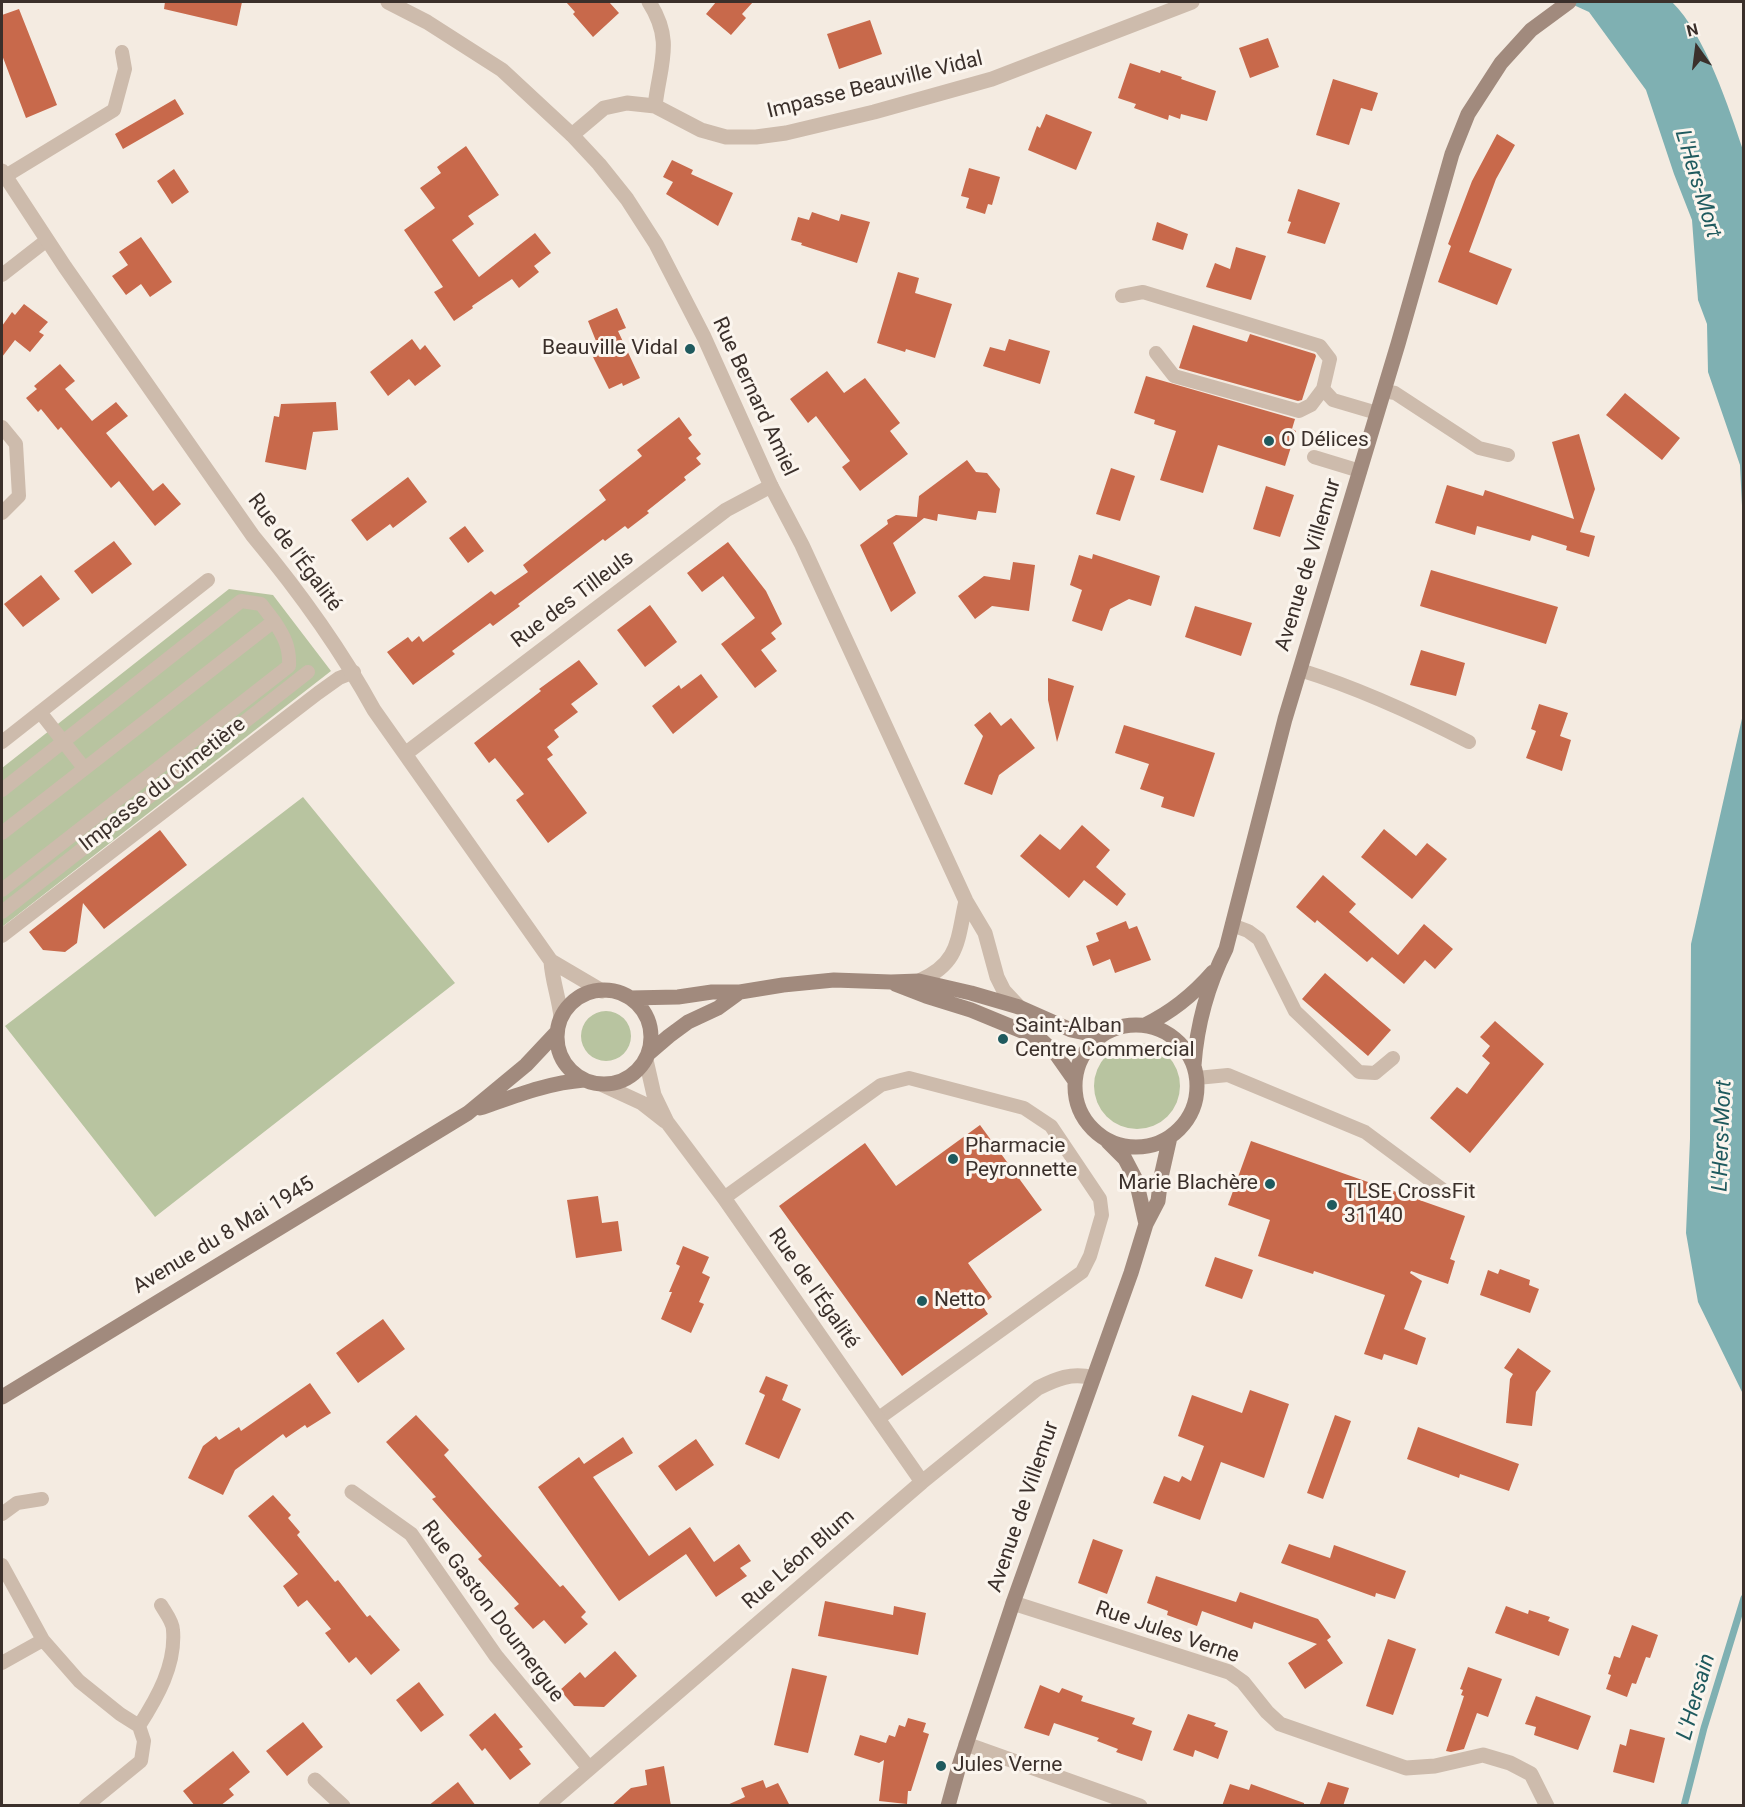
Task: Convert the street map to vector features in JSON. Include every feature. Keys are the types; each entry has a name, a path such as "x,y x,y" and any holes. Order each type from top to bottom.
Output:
{"main road":[{"name":"Avenue de Villemur","path":"1195,1071 1196,1038 1215,970 1226,949 1285,719 1384,391 1452,154 1468,114 1501,63 1531,30 1569,2"},
{"name":"Avenue de Villemur","path":"1145,1026 1176,1008 1197,991 1215,970"},
{"path":"630,998 740,992 834,980 919,981 1019,1007 1071,1030 1101,1036"},
{"path":"891,982 971,1010 1039,1038 1056,1054 1075,1081"},
{"path":"647,1057 651,1042 649,1023 640,1006 630,998 612,991 589,993 578,999 568,1007 559,1024 558,1047 563,1060 572,1072 584,1080 603,1085 615,1083 628,1078 638,1070 647,1057 688,1022 718,1008 740,992"},
{"name":"Avenue du 8 Mai 1945","path":"2,1397 468,1113 526,1065 559,1024"},
{"path":"1130,1025 1145,1026 1161,1030 1175,1038 1186,1050 1195,1071 1197,1095 1192,1111 1183,1126 1170,1137 1149,1146 1126,1146 1105,1138 1091,1128 1081,1114 1076,1098 1075,1081 1079,1064 1088,1049 1101,1036 1114,1029 1130,1025"},
{"name":"Avenue du 8 Mai 1945","path":"468,1113 539,1087 584,1080"},
{"name":"Avenue de Villemur","path":"948,1806 1012,1602 1131,1273 1146,1224 1158,1201 1170,1137"},
{"name":"Avenue de Villemur","path":"1105,1138 1125,1159 1136,1180 1146,1224"}],"street":[{"name":"Rue Bernard Amiel","path":"388,2 427,22 502,70 572,135 599,164 627,199 656,244 705,337 771,486 802,545 966,901 985,933 996,977 1004,991 1019,1007"},
{"path":"649,2 663,28 664,55 655,106"},
{"name":"Impasse Beauville Vidal","path":"572,135 604,108 627,103 655,106 701,130 726,137 756,137 786,133 874,112 992,79 1192,2"},
{"name":"Rue de l'Égalité","path":"3,174 253,536 279,567 354,672 374,710 551,962 602,991"},
{"name":"Rue des Tilleuls","path":"405,754 726,510 771,486"},
{"path":"919,981 936,973 957,948 966,901"},
{"name":"Rue de l'Égalité","path":"551,962 552,975 558,994 559,1024"},
{"name":"Rue de l'Égalité","path":"647,1057 654,1095 667,1122 724,1198 922,1482"},
{"name":"Rue de l'Égalité","path":"603,1085 642,1103 667,1122"},
{"name":"Rue Léon Blum","path":"546,1806 922,1482 1038,1388 1056,1379 1080,1374 1093,1378"},
{"name":"Rue Gaston Doumergue","path":"352,1492 411,1534 496,1656 589,1768"},
{"name":"Rue Jules Verne","path":"1012,1602 1229,1672 1243,1682 1267,1712 1280,1724 1406,1768 1435,1767 1483,1755 1510,1763 1531,1774 1547,1806"},
{"path":"966,1744 1140,1806"},
{"path":"315,1780 344,1806"}],"lane":[{"path":"3,174 114,110 125,69 122,52"},
{"path":"2,275 47,240"},
{"path":"1122,296 1143,292 1320,346 1330,359 1323,389 1311,405 1299,411 1174,376 1156,353"},
{"path":"1323,389 1333,400 1377,413"},
{"path":"1384,391 1395,393 1479,448 1508,455"},
{"path":"2,427 16,444 19,496 2,513"},
{"path":"1314,457 1360,471"},
{"path":"2,742 208,580"},
{"path":"2,790 241,602 261,604 286,639 290,655 289,666 2,890"},
{"path":"2,833 274,621"},
{"path":"1300,670 1326,678 1430,722 1469,742"},
{"path":"2,912 308,672"},
{"name":"Impasse du Cimetière","path":"2,936 318,693 339,678 354,672"},
{"path":"40,712 84,768"},
{"path":"126,793 137,806"},
{"path":"1232,925 1248,931 1259,939 1295,1011 1359,1072 1375,1073 1392,1058"},
{"path":"1195,1071 1228,1075 1365,1132 1446,1192"},
{"path":"724,1198 881,1085 909,1078 1024,1108 1051,1126 1100,1199 1102,1215 1090,1256 1082,1272 879,1418"},
{"path":"2,1514 17,1503 42,1498"},
{"path":"2,1565 43,1640 79,1681 120,1714 139,1726 144,1741 141,1761 86,1806"},
{"path":"139,1726 159,1695 171,1655 173,1628 161,1605"},
{"path":"2,1663 43,1640"}],"green space":[{"path":"229,589 273,595 331,671 2,927 2,768"},
{"path":"303,797 455,983 155,1217 5,1026"},
{"path":"601,1011 611,1011 624,1018 631,1031 631,1041 624,1054 611,1061 601,1061 592,1057 585,1050 581,1041 581,1031 585,1022 592,1015"},
{"path":"1137,1043 1154,1046 1168,1055 1177,1069 1180,1086 1177,1103 1168,1117 1154,1126 1137,1129 1120,1126 1106,1117 1097,1103 1094,1086 1097,1069 1106,1055 1120,1046"}],"water":[{"name":"L'Hers-Mort","path":"1567,2 1672,2 1684,16 1705,52 1738,135 1744,153 1743,526 1740,465 1708,372 1707,324 1698,300 1692,220 1646,90 1589,12"},
{"name":"L'Hers-Mort","path":"1743,714 1743,1394 1698,1302 1686,1233 1690,1139 1691,944"}],"building":[{"path":"165,2 242,2 237,26 164,9"},
{"path":"566,2 609,2 619,13 593,37"},
{"path":"716,2 753,2 742,14 746,18 731,35 706,14"},
{"path":"19,9 57,105 26,118 2,55 2,15"},
{"path":"870,20 882,54 839,69 827,34"},
{"path":"1268,38 1279,67 1250,78 1239,48"},
{"path":"1130,63 1160,73 1161,70 1216,91 1207,121 1181,114 1180,119 1169,115 1168,120 1134,108 1136,104 1118,98"},
{"path":"1333,79 1378,93 1372,111 1361,108 1349,145 1316,135"},
{"path":"175,99 184,114 123,149 115,134"},
{"path":"1046,114 1092,132 1076,170 1028,150 1037,126 1040,128"},
{"path":"1497,134 1515,145 1496,179 1469,252 1512,269 1497,305 1438,282 1451,246 1448,244 1472,181"},
{"path":"466,146 499,195 468,216 474,224 452,240 479,277 535,233 551,253 534,266 539,272 519,288 512,279 454,321 434,292 443,287 404,230 435,208 420,188 441,173 437,167"},
{"path":"672,160 693,170 691,174 733,193 718,226 666,194 673,182 663,177"},
{"path":"969,168 1000,177 992,205 988,204 985,214 966,208 969,198 961,196"},
{"path":"174,169 189,192 172,204 157,181"},
{"path":"1298,189 1340,203 1325,244 1287,233 1291,222 1288,221"},
{"path":"812,212 839,221 841,214 870,222 857,263 791,240 798,217 809,220"},
{"path":"1157,222 1188,234 1183,250 1152,240"},
{"path":"141,237 172,282 150,297 141,284 126,295 112,276 128,265 119,252"},
{"path":"1236,247 1266,256 1251,300 1206,287 1215,263 1230,269"},
{"path":"898,272 919,278 915,293 952,304 935,358 877,343"},
{"path":"24,304 48,322 39,332 44,335 30,352 15,340 2,357 2,326 12,312 15,315"},
{"path":"617,308 626,328 618,331 640,378 623,386 622,383 609,389 587,345 596,341 588,321"},
{"path":"1193,325 1247,342 1250,334 1315,354 1302,400 1298,401 1179,368"},
{"path":"412,339 420,350 425,345 441,366 415,386 409,379 388,396 370,372"},
{"path":"1009,339 1050,351 1040,384 983,366 990,347 1005,351"},
{"path":"60,364 75,381 65,389 92,421 116,402 128,416 106,433 153,491 163,483 181,504 155,526 119,481 111,488 61,427 58,430 41,409 38,412 26,398 37,389 34,386"},
{"path":"827,371 844,393 865,378 900,423 890,431 908,454 860,491 842,467 850,461 816,416 808,423 790,399"},
{"path":"1146,376 1295,419 1292,429 1296,431 1285,466 1218,445 1203,493 1160,480 1176,431 1154,424 1155,420 1134,413"},
{"path":"1625,393 1680,438 1662,460 1606,415"},
{"path":"336,402 338,430 313,432 306,470 265,462 274,416 279,417 281,404"},
{"path":"679,417 692,435 688,438 701,454 696,458 701,464 684,477 686,480 628,529 625,526 605,541 603,539 518,604 520,606 493,626 490,623 452,651 455,654 413,685 387,652 408,637 412,642 419,636 423,642 491,591 495,595 528,572 523,565 606,500 599,490 642,456 637,450"},
{"path":"1579,434 1595,489 1580,532 1595,536 1589,557 1566,550 1567,546 1532,535 1530,541 1477,526 1475,535 1435,523 1447,485 1483,496 1485,490 1574,519 1552,442"},
{"path":"967,460 976,472 987,473 1000,489 996,513 978,511 976,520 938,514 937,521 924,518 893,543 916,593 891,612 860,545 888,524 887,520 896,515 917,517 919,496"},
{"path":"1111,468 1135,476 1120,521 1096,514"},
{"path":"408,477 427,502 393,528 390,524 367,541 351,520"},
{"path":"1266,486 1294,495 1280,537 1253,529"},
{"path":"465,526 484,551 468,563 449,538"},
{"path":"114,541 132,564 92,594 74,571"},
{"path":"728,542 766,591 782,624 771,633 776,639 761,650 777,671 755,688 721,644 755,618 723,576 702,592 687,573"},
{"path":"1093,554 1160,576 1151,606 1129,599 1110,609 1102,631 1072,621 1082,590 1070,585 1079,555 1092,559"},
{"path":"1013,562 1035,565 1029,611 992,606 975,619 958,596 984,576 1010,580"},
{"path":"1431,570 1558,607 1546,644 1420,606"},
{"path":"41,575 60,599 23,627 4,604"},
{"path":"650,605 677,642 645,667 617,630"},
{"path":"1195,606 1252,623 1241,656 1185,637"},
{"path":"1421,650 1465,663 1456,696 1410,685"},
{"path":"579,660 598,684 571,704 578,712 554,730 559,737 547,747 553,755 547,759 587,813 548,843 516,800 524,794 495,758 489,763 474,743 541,691 539,689"},
{"path":"701,674 718,697 673,734 652,706 679,685 681,689"},
{"path":"1048,678 1074,686 1057,742 1048,700"},
{"path":"1539,704 1568,713 1560,736 1571,740 1562,771 1526,758 1536,731 1531,729"},
{"path":"990,712 1001,726 1011,718 1035,748 999,775 992,795 964,784 983,736 974,725"},
{"path":"1124,725 1215,753 1194,817 1161,807 1164,797 1140,789 1149,764 1115,753"},
{"path":"1082,825 1110,850 1096,867 1126,894 1117,906 1084,880 1069,898 1020,856 1040,834 1060,850"},
{"path":"1384,829 1416,856 1427,843 1447,859 1412,899 1361,857"},
{"path":"160,830 187,865 104,929 83,903 77,943 65,952 43,950 29,932"},
{"path":"1323,875 1356,904 1349,912 1398,955 1424,924 1453,949 1435,969 1425,960 1404,984 1372,957 1367,962 1317,920 1315,923 1296,907"},
{"path":"1126,921 1129,929 1137,926 1151,960 1115,973 1110,959 1093,966 1086,946 1099,941 1096,933"},
{"path":"1325,973 1391,1030 1368,1056 1302,999"},
{"path":"1495,1021 1544,1064 1470,1153 1430,1118 1457,1087 1467,1094 1490,1063 1482,1056 1490,1046 1480,1037"},
{"path":"980,1125 1042,1210 968,1263 992,1297 982,1305 988,1314 902,1376 779,1206 865,1143 896,1186"},
{"path":"1251,1141 1465,1216 1450,1259 1455,1261 1448,1284 1411,1271 1410,1273 1422,1281 1404,1329 1426,1338 1417,1365 1384,1354 1382,1360 1364,1354 1385,1295 1314,1271 1313,1274 1258,1256 1270,1220 1228,1205"},
{"path":"598,1196 602,1223 618,1221 622,1251 576,1258 567,1200"},
{"path":"683,1246 709,1257 702,1273 710,1277 699,1302 704,1304 691,1333 661,1319 680,1266 676,1264"},
{"path":"1215,1257 1253,1270 1242,1299 1205,1286"},
{"path":"1500,1269 1530,1280 1529,1285 1539,1289 1530,1313 1480,1295 1488,1270 1498,1274"},
{"path":"383,1319 405,1349 358,1383 336,1353"},
{"path":"1518,1348 1551,1371 1536,1392 1532,1426 1506,1423 1510,1379 1513,1374 1504,1368"},
{"path":"766,1376 788,1385 782,1400 801,1409 779,1459 745,1444 765,1395 759,1392"},
{"path":"310,1383 331,1413 307,1428 305,1425 286,1438 283,1434 235,1470 223,1495 188,1478 203,1446 216,1436 219,1440 239,1427 241,1431"},
{"path":"1250,1390 1289,1404 1264,1478 1221,1462 1200,1520 1153,1503 1164,1476 1179,1482 1182,1476 1191,1481 1204,1446 1178,1436 1192,1395 1242,1413"},
{"path":"416,1415 449,1450 444,1455 560,1587 563,1585 586,1612 581,1617 588,1624 565,1644 544,1620 533,1629 514,1608 519,1604 478,1559 482,1556 432,1499 436,1497 386,1442"},
{"path":"1335,1415 1351,1421 1323,1499 1307,1493"},
{"path":"1418,1427 1519,1464 1509,1491 1460,1474 1459,1478 1407,1459"},
{"path":"623,1437 633,1453 593,1477 649,1556 690,1527 714,1562 739,1544 751,1561 740,1568 747,1576 716,1597 686,1554 619,1601 538,1487 579,1457 584,1464"},
{"path":"696,1439 714,1465 676,1491 658,1466"},
{"path":"273,1495 291,1515 288,1518 300,1532 297,1535 335,1582 338,1580 367,1617 370,1615 400,1650 371,1675 356,1657 349,1663 325,1633 331,1629 307,1600 298,1607 283,1586 298,1574 248,1516"},
{"path":"1093,1539 1123,1550 1107,1594 1078,1583"},
{"path":"1289,1544 1330,1558 1334,1545 1406,1571 1395,1599 1376,1593 1375,1597 1281,1563"},
{"path":"1156,1576 1236,1602 1240,1592 1318,1619 1331,1637 1327,1640 1343,1663 1305,1689 1288,1663 1317,1644 1254,1622 1252,1629 1202,1611 1197,1626 1167,1615 1168,1611 1147,1603"},
{"path":"825,1601 893,1615 894,1606 926,1613 918,1655 818,1636"},
{"path":"1506,1606 1528,1614 1529,1610 1550,1617 1548,1621 1569,1629 1559,1656 1495,1633"},
{"path":"1632,1625 1658,1635 1650,1658 1646,1657 1636,1684 1632,1683 1627,1697 1606,1689 1614,1656 1620,1658"},
{"path":"1388,1639 1416,1649 1393,1715 1366,1706"},
{"path":"615,1651 637,1676 604,1707 574,1706 560,1690 580,1672 585,1678"},
{"path":"1468,1667 1502,1679 1488,1717 1477,1713 1464,1749 1446,1751 1464,1696 1461,1695 1463,1690 1460,1689"},
{"path":"792,1668 827,1676 808,1753 774,1745"},
{"path":"419,1682 444,1715 421,1732 396,1700"},
{"path":"1040,1685 1059,1693 1062,1688 1083,1696 1081,1701 1135,1718 1132,1724 1152,1731 1142,1761 1116,1752 1118,1749 1097,1741 1099,1738 1054,1723 1049,1736 1024,1728"},
{"path":"1536,1696 1591,1716 1578,1750 1534,1735 1536,1727 1525,1724"},
{"path":"495,1713 523,1747 519,1749 531,1764 510,1780 485,1748 482,1751 469,1735"},
{"path":"1188,1714 1216,1723 1214,1726 1228,1731 1218,1759 1195,1750 1193,1757 1173,1750"},
{"path":"908,1718 926,1723 923,1732 929,1734 911,1791 908,1791 907,1804 879,1801 884,1760 879,1763 854,1755 860,1735 886,1743 889,1735 895,1737 899,1725 905,1727"},
{"path":"303,1722 323,1747 287,1776 266,1751"},
{"path":"1630,1729 1665,1738 1654,1783 1613,1772 1620,1744 1626,1746"},
{"path":"233,1751 250,1772 229,1789 234,1795 220,1806 195,1806 183,1791"},
{"path":"664,1766 671,1806 611,1806 631,1788 647,1785 645,1770"},
{"path":"763,1780 766,1788 778,1783 790,1806 725,1806 745,1797 741,1788"},
{"path":"458,1782 476,1806 428,1806"},
{"path":"1328,1782 1349,1788 1343,1806 1319,1806"},
{"path":"1230,1784 1249,1790 1251,1784 1304,1803 1304,1806 1222,1806"}],"waterway":[{"name":"L'Hersain","path":"1684,1806 1704,1728 1744,1598"}],"place":[{"name":"Beauville Vidal","path":"690,349"},
{"name":"O Délices","path":"1269,441"},
{"name":"Saint-Alban Centre Commercial","path":"1003,1039"},
{"name":"Pharmacie Peyronnette","path":"953,1159"},
{"name":"Marie Blachère","path":"1270,1184"},
{"name":"TLSE CrossFit 31140","path":"1332,1205"},
{"name":"Netto","path":"922,1301"},
{"name":"Jules Verne","path":"941,1766"}]}
